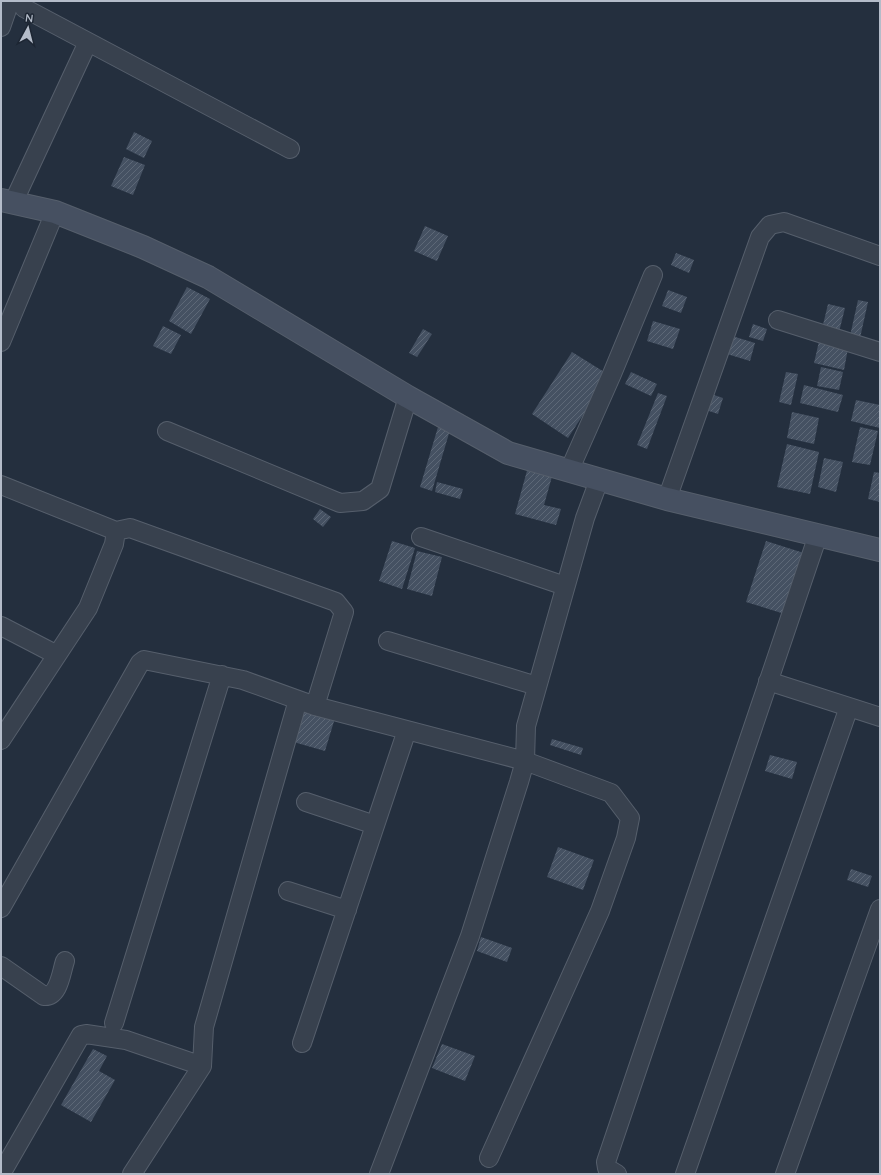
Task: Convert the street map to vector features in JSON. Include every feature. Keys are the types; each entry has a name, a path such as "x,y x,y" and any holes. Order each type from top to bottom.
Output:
{"main road":[{"path":"7,201 55,212 143,247 208,277 408,396 508,453 667,499 880,550"}],"street":[{"path":"1,27 17,5 290,149"},
{"path":"7,201 88,42"},
{"path":"1,342 55,212"},
{"path":"667,499 760,237 770,225 784,222 880,256"},
{"path":"569,471 612,374 653,275"},
{"path":"778,320 880,352"},
{"path":"167,431 340,503 363,501 380,489 408,396"},
{"path":"379,1174 470,936 525,761 526,726 584,518 599,480"},
{"path":"1,486 116,531 130,528 336,602 344,612 315,706"},
{"path":"1,740 88,608 114,544 116,531"},
{"path":"617,1174 607,1168 606,1162 818,535"},
{"path":"421,537 565,586"},
{"path":"1,626 57,655"},
{"path":"388,641 537,686"},
{"path":"1,908 140,663 144,660 152,660 243,680 315,706 525,761 611,793 630,818 626,838 600,911 490,1158"},
{"path":"114,1023 222,675"},
{"path":"768,681 880,717"},
{"path":"132,1174 202,1066 204,1027 298,700"},
{"path":"685,1174 848,707"},
{"path":"302,1043 407,730"},
{"path":"306,802 375,825"},
{"path":"288,891 347,910"},
{"path":"785,1174 880,909"},
{"path":"1,966 44,996 50,997 55,994 65,961"},
{"path":"1,1174 81,1035 86,1034 126,1040 202,1066"}],"building":[{"path":"134,132 152,141 144,158 126,149"},
{"path":"124,157 145,165 133,195 111,186"},
{"path":"425,226 448,236 437,261 414,251"},
{"path":"676,253 694,260 689,273 671,265"},
{"path":"187,287 210,299 191,334 169,321"},
{"path":"668,290 687,297 681,313 662,306"},
{"path":"858,300 868,302 860,338 850,336"},
{"path":"828,304 845,308 839,332 822,329"},
{"path":"653,321 680,329 673,349 647,341"},
{"path":"753,324 767,329 763,341 749,337"},
{"path":"163,326 181,335 171,354 153,346"},
{"path":"423,329 432,334 417,357 409,353"},
{"path":"732,336 755,343 750,361 727,354"},
{"path":"820,337 849,343 844,370 814,363"},
{"path":"572,352 609,375 568,438 532,414"},
{"path":"821,367 843,372 839,390 817,386"},
{"path":"631,372 657,384 651,396 625,384"},
{"path":"786,372 798,374 791,405 779,402"},
{"path":"804,385 843,395 838,412 800,403"},
{"path":"658,393 667,396 647,449 637,445"},
{"path":"711,394 723,398 718,414 706,410"},
{"path":"856,400 880,405 880,428 851,421"},
{"path":"792,412 819,418 814,444 787,438"},
{"path":"438,427 450,430 432,491 420,487"},
{"path":"860,427 878,431 870,465 852,462"},
{"path":"787,444 819,452 810,494 777,487"},
{"path":"824,458 843,462 836,492 818,487"},
{"path":"528,467 553,473 544,505 561,509 556,525 515,514"},
{"path":"874,472 880,473 880,502 868,499"},
{"path":"437,482 463,489 460,499 435,492"},
{"path":"320,509 331,517 323,527 313,519"},
{"path":"392,541 415,548 402,589 379,581"},
{"path":"766,541 807,554 788,615 746,602"},
{"path":"417,551 442,557 432,596 407,589"},
{"path":"300,708 335,718 325,751 290,741"},
{"path":"552,739 583,748 581,755 550,745"},
{"path":"770,755 797,762 792,779 765,771"},
{"path":"558,847 594,860 583,890 547,877"},
{"path":"851,869 872,876 868,887 847,880"},
{"path":"481,937 512,948 507,962 477,951"},
{"path":"442,1044 475,1056 465,1081 432,1068"},
{"path":"93,1049 107,1056 99,1071 115,1080 91,1122 61,1105"}]}
